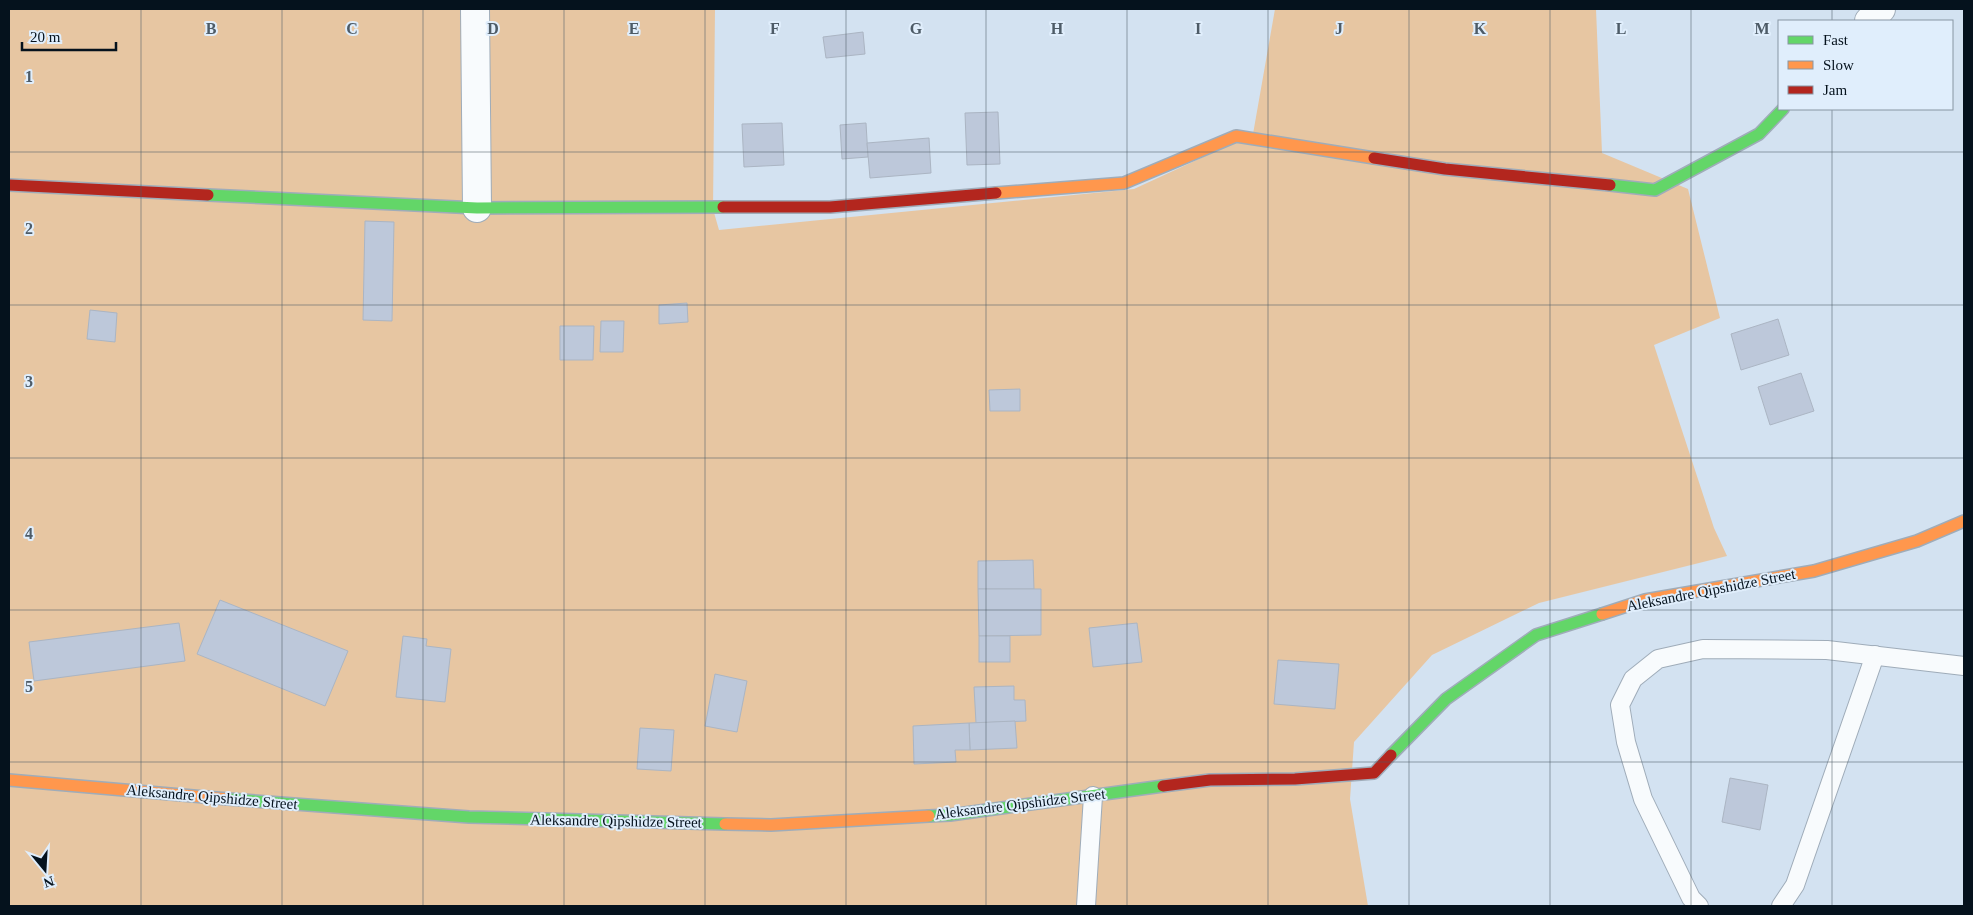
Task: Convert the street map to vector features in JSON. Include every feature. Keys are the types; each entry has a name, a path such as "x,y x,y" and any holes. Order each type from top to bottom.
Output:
{"street":[{"path":"474,9 477,208"},
{"path":"1870,20 1881,9"},
{"path":"9,185 477,208 830,208 1124,183 1236,136 1445,169 1655,190 1759,134 1783,110"},
{"name":"Aleksandre Qipshidze Street","path":"13,778 469,817 771,825 950,815 1210,780 1295,779 1374,773 1446,699 1536,635 1644,600 1814,571 1917,541 1964,521"}],"lane":[{"path":"1699,906 1691,898 1643,799 1629,751 1620,705 1632,679 1658,659 1703,649 1827,650 1964,666"},
{"path":"1781,906 1795,885 1875,655"},
{"path":"1086,906 1093,796"}],"shaded area":[{"path":"9,9 715,9 713,209 719,230 1134,189 1253,134 1275,9 1596,9 1602,153 1688,189 1720,318 1654,345 1714,528 1727,556 1539,603 1432,655 1354,742 1350,799 1368,906 9,906"}],"building":[{"path":"863,32 865,54 826,58 823,37"},
{"path":"998,112 1000,164 967,165 965,113"},
{"path":"782,123 784,165 744,167 742,124"},
{"path":"866,123 868,157 842,159 840,125"},
{"path":"929,138 931,173 870,178 867,143"},
{"path":"365,221 394,222 392,321 363,320"},
{"path":"687,303 688,322 659,324 659,305"},
{"path":"90,310 117,313 115,342 87,339"},
{"path":"1778,319 1789,355 1741,370 1731,334"},
{"path":"601,321 624,321 623,352 600,352"},
{"path":"560,326 594,326 593,360 560,360"},
{"path":"1801,373 1814,411 1770,425 1758,387"},
{"path":"1020,389 1020,411 990,411 989,390"},
{"path":"1033,560 1034,589 978,589 978,561"},
{"path":"978,589 1041,589 1041,635 979,636"},
{"path":"220,600 348,651 325,706 197,654"},
{"path":"179,623 185,661 34,681 29,642"},
{"path":"1137,623 1142,662 1093,667 1089,628"},
{"path":"403,636 427,639 426,646 451,649 445,702 396,697"},
{"path":"979,636 1010,636 1010,662 979,662"},
{"path":"1278,660 1339,664 1335,709 1274,704"},
{"path":"715,674 747,681 737,732 705,726"},
{"path":"1014,686 1014,700 1025,700 1026,721 976,723 974,687"},
{"path":"1015,721 1017,748 970,750 969,723"},
{"path":"969,723 970,750 955,750 956,762 914,764 913,726"},
{"path":"640,728 674,730 671,771 637,769"},
{"path":"1730,778 1768,785 1760,830 1722,822"}],"traffic: fast":[{"path":"1610,185 1655,190 1759,134 1782,110"},
{"path":"208,195 477,208 723,207"},
{"path":"1391,755 1446,699 1536,635 1602,614"},
{"path":"929,816 950,815 1163,786"},
{"path":"228,799 469,817 725,824"}],"traffic: slow":[{"path":"996,193 1124,183 1236,136 1374,158"},
{"path":"1602,614 1645,600 1814,571 1917,541 1964,521"},
{"path":"9,780 228,799"},
{"path":"725,824 771,825 929,816"}],"traffic: jam":[{"path":"1374,158 1445,169 1610,185"},
{"path":"9,185 208,195"},
{"path":"723,207 830,207 996,193"},
{"path":"1163,786 1210,780 1295,779 1374,773 1391,755"}]}
